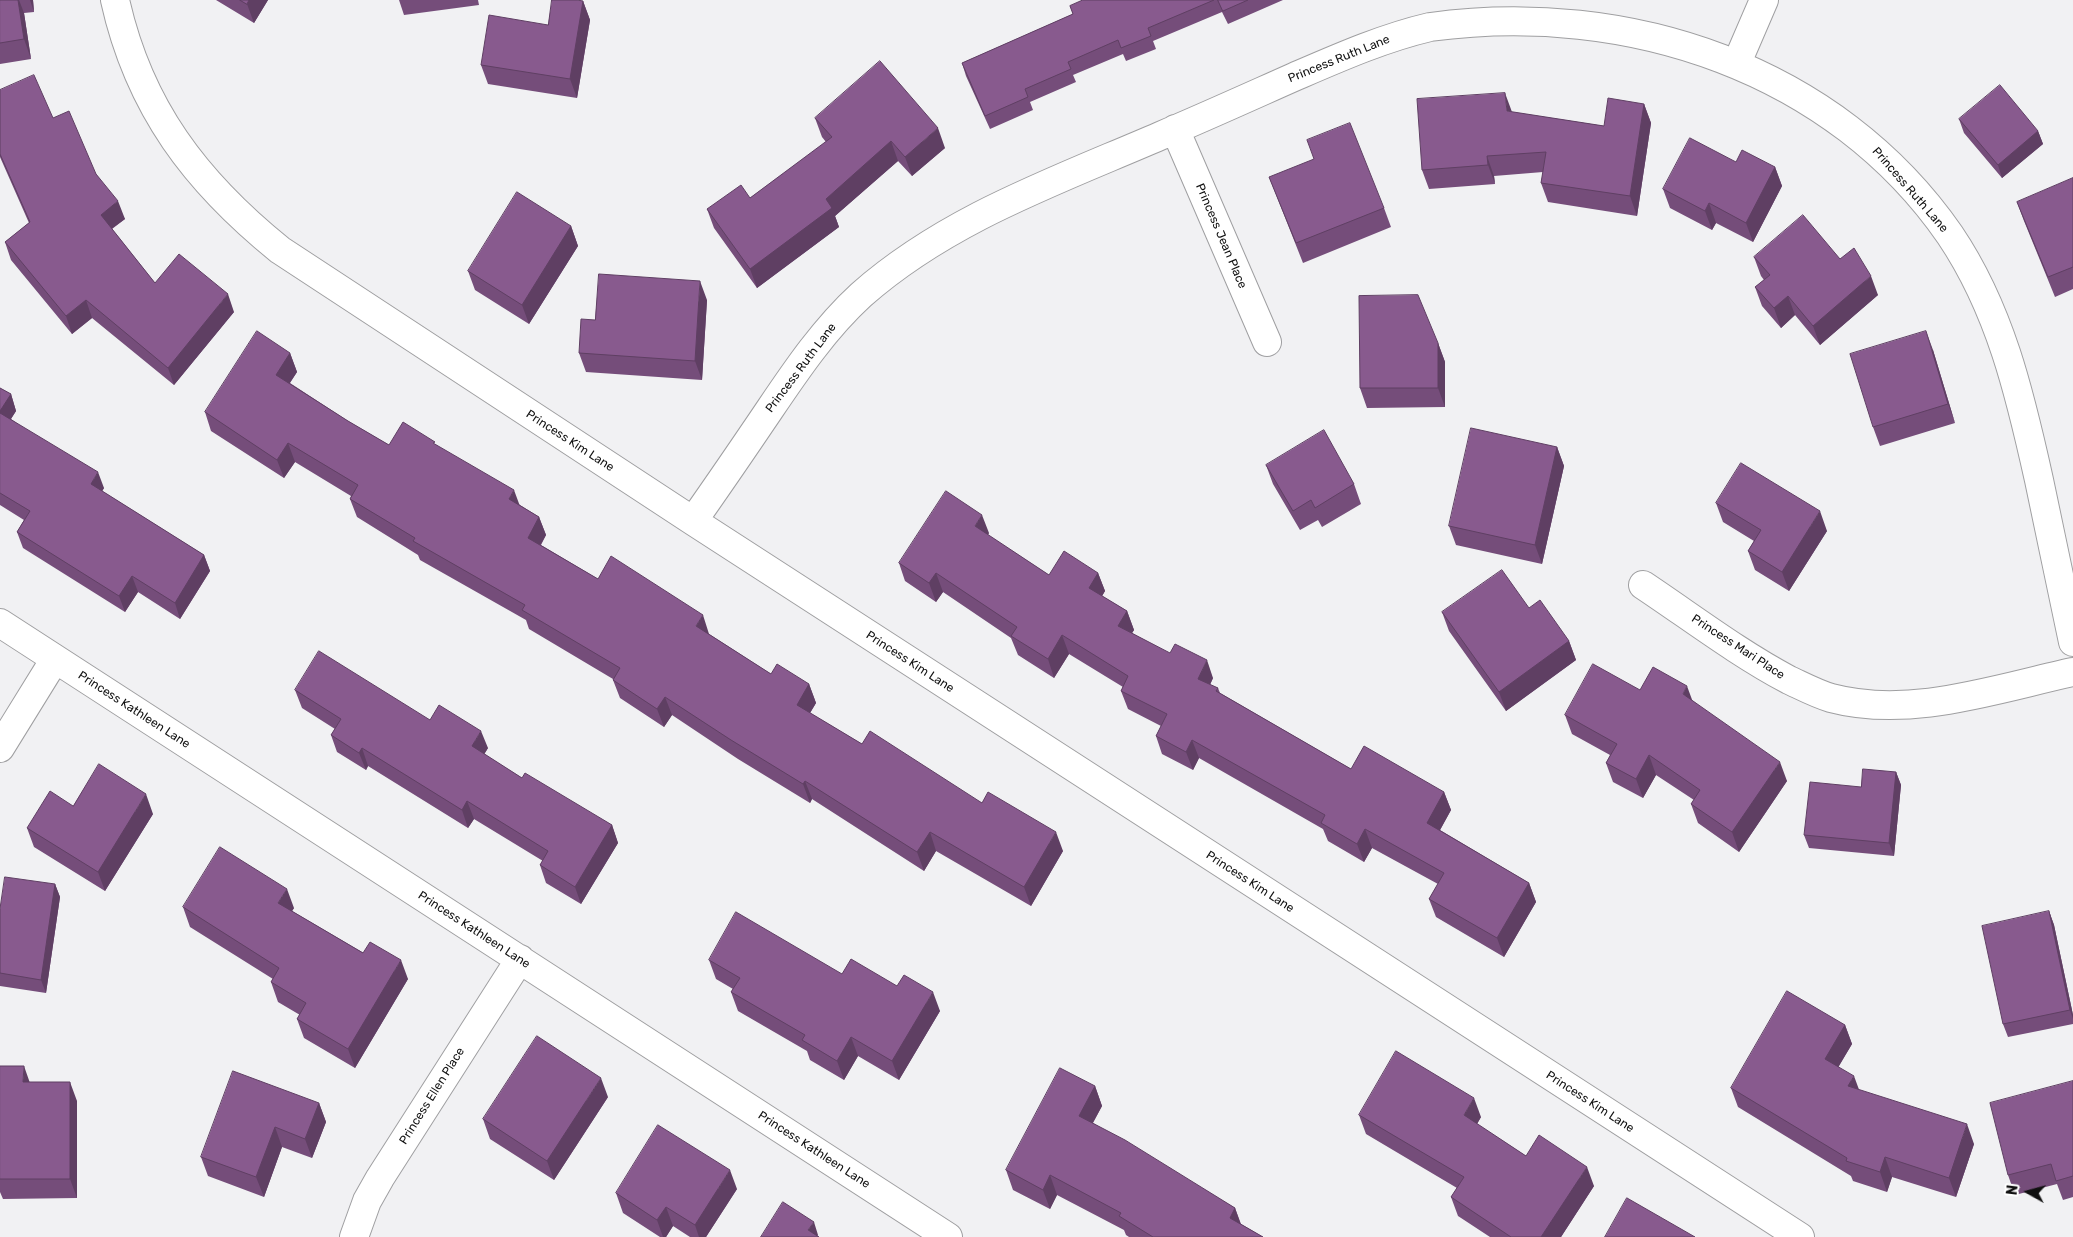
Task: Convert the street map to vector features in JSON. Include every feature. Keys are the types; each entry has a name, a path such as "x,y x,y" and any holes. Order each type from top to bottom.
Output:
{"street":[{"name":"Princess Kim Lane","path":"114,0 132,60 155,111 170,136 208,184 253,228 304,268 1800,1237"},
{"path":"1739,58 1764,0"},
{"name":"Princess Ruth Lane","path":"693,521 820,338 877,281 922,249 974,218 1361,48 1397,36 1458,22 1512,17 1594,20 1661,32 1739,58 1797,89 1848,125 1868,143 1927,206 1950,236 1968,266 1996,324 2017,385 2073,642"},
{"name":"Princess Jean Place","path":"1175,130 1267,342"},
{"name":"Princess Mari Place","path":"1644,585 1756,661 1815,692 1847,702 1890,705 1928,703 2073,672"},
{"name":"Princess Kathleen Lane","path":"0,623 948,1237"},
{"path":"0,748 55,659"},
{"name":"Princess Ellen Place","path":"354,1237 367,1201 380,1178 520,959"}],"building":[{"path":"0,0 18,0 24,39 0,43"},
{"path":"240,0 249,0 247,4"},
{"path":"552,0 583,1 570,79 481,65 489,15 548,25"},
{"path":"1083,0 1214,0 1148,28 1151,36 1121,48 1118,40 1068,62 1071,69 1025,89 1028,97 985,116 962,63 1073,14 1070,6"},
{"path":"1218,0 1248,0 1223,11"},
{"path":"880,61 938,128 905,157 891,141 826,199 832,208 750,269 707,209 741,185 750,198 832,137 815,118"},
{"path":"34,75 53,118 69,111 96,174 118,201 101,215 155,283 179,254 228,294 168,368 86,300 66,316 5,242 30,222 0,154 0,90"},
{"path":"2000,85 2038,131 1998,165 1959,119"},
{"path":"1505,93 1507,111 1604,126 1608,98 1644,104 1630,196 1541,183 1546,152 1487,156 1488,165 1422,170 1417,99"},
{"path":"1350,123 1384,208 1296,243 1269,177 1314,159 1307,140"},
{"path":"1690,138 1736,162 1742,150 1775,167 1746,223 1709,203 1705,211 1663,189"},
{"path":"2073,178 2073,267 2048,277 2017,202"},
{"path":"517,192 571,226 522,305 468,271"},
{"path":"1803,215 1840,259 1854,248 1871,276 1813,326 1788,296 1774,308 1755,287 1770,275 1754,257"},
{"path":"599,274 700,281 695,361 579,353 581,319 595,320"},
{"path":"1418,295 1438,343 1438,388 1360,388 1359,296"},
{"path":"257,331 290,353 276,375 348,421 389,445 403,422 435,442 433,443 514,490 509,499 539,517 528,538 598,579 611,556 703,615 696,626 771,674 777,664 809,684 797,705 862,744 870,731 982,803 988,792 1056,832 1024,887 930,832 917,852 805,781 803,784 731,740 665,697 657,709 613,680 620,668 522,610 525,605 413,541 415,538 350,499 358,485 288,443 277,460 205,412"},
{"path":"1926,331 1948,404 1873,427 1850,354"},
{"path":"0,388 11,394 0,411"},
{"path":"0,413 98,472 91,484 204,555 175,603 132,576 119,596 17,532 30,511 0,493"},
{"path":"1471,428 1557,447 1535,545 1449,526"},
{"path":"1324,430 1354,484 1315,508 1311,500 1293,511 1266,465"},
{"path":"1741,463 1820,511 1782,572 1748,551 1761,530 1716,503"},
{"path":"946,491 982,515 975,526 1049,575 1064,551 1098,573 1089,588 1127,611 1118,626 1170,653 1175,644 1207,660 1198,679 1218,688 1216,691 1351,769 1364,746 1444,792 1427,823 1529,883 1497,938 1429,899 1444,873 1365,829 1357,844 1321,823 1325,815 1192,740 1186,752 1156,736 1167,714 1121,691 1128,676 1062,635 1048,659 1011,636 1017,627 936,573 929,583 899,563"},
{"path":"1502,570 1529,608 1540,600 1569,641 1499,692 1442,612"},
{"path":"319,651 430,720 439,705 481,731 472,746 522,778 525,773 612,825 575,887 540,865 548,851 467,801 462,810 362,748 359,753 331,735 341,719 295,690"},
{"path":"1593,664 1640,690 1653,667 1687,686 1683,694 1780,762 1732,832 1691,804 1700,790 1649,755 1636,779 1606,763 1617,744 1565,715"},
{"path":"99,764 146,794 98,872 27,828 50,791 73,806"},
{"path":"1863,769 1896,772 1889,843 1804,835 1810,782 1861,787"},
{"path":"220,847 287,889 278,903 363,953 370,942 401,960 348,1049 297,1019 306,1003 271,982 279,968 183,907"},
{"path":"5,877 55,884 41,980 0,973 0,909"},
{"path":"2049,911 2070,1010 2003,1024 1982,926"},
{"path":"736,912 842,974 851,959 897,986 904,975 933,992 892,1061 851,1037 837,1061 802,1040 805,1035 731,992 740,978 709,960"},
{"path":"1787,991 1845,1025 1825,1059 1854,1076 1848,1086 1967,1124 1949,1178 1885,1157 1880,1172 1846,1161 1847,1158 1731,1088"},
{"path":"537,1036 601,1078 547,1161 483,1119"},
{"path":"1396,1051 1474,1098 1464,1115 1526,1156 1539,1135 1587,1167 1541,1237 1511,1237 1451,1197 1464,1177 1359,1115"},
{"path":"0,1066 24,1066 23,1082 70,1082 70,1179 0,1179"},
{"path":"1060,1068 1095,1086 1079,1116 1125,1140 1235,1208 1230,1218 1263,1237 1153,1237 1119,1216 1121,1213 1050,1175 1043,1190 1006,1170"},
{"path":"233,1071 319,1103 305,1139 275,1127 256,1177 201,1157"},
{"path":"2073,1081 2073,1176 2056,1181 2051,1164 2008,1175 1990,1103"},
{"path":"658,1125 730,1170 695,1225 666,1207 657,1220 616,1193"},
{"path":"1627,1198 1695,1237 1605,1237"},
{"path":"783,1202 814,1222 808,1230 819,1237 761,1237"}]}
